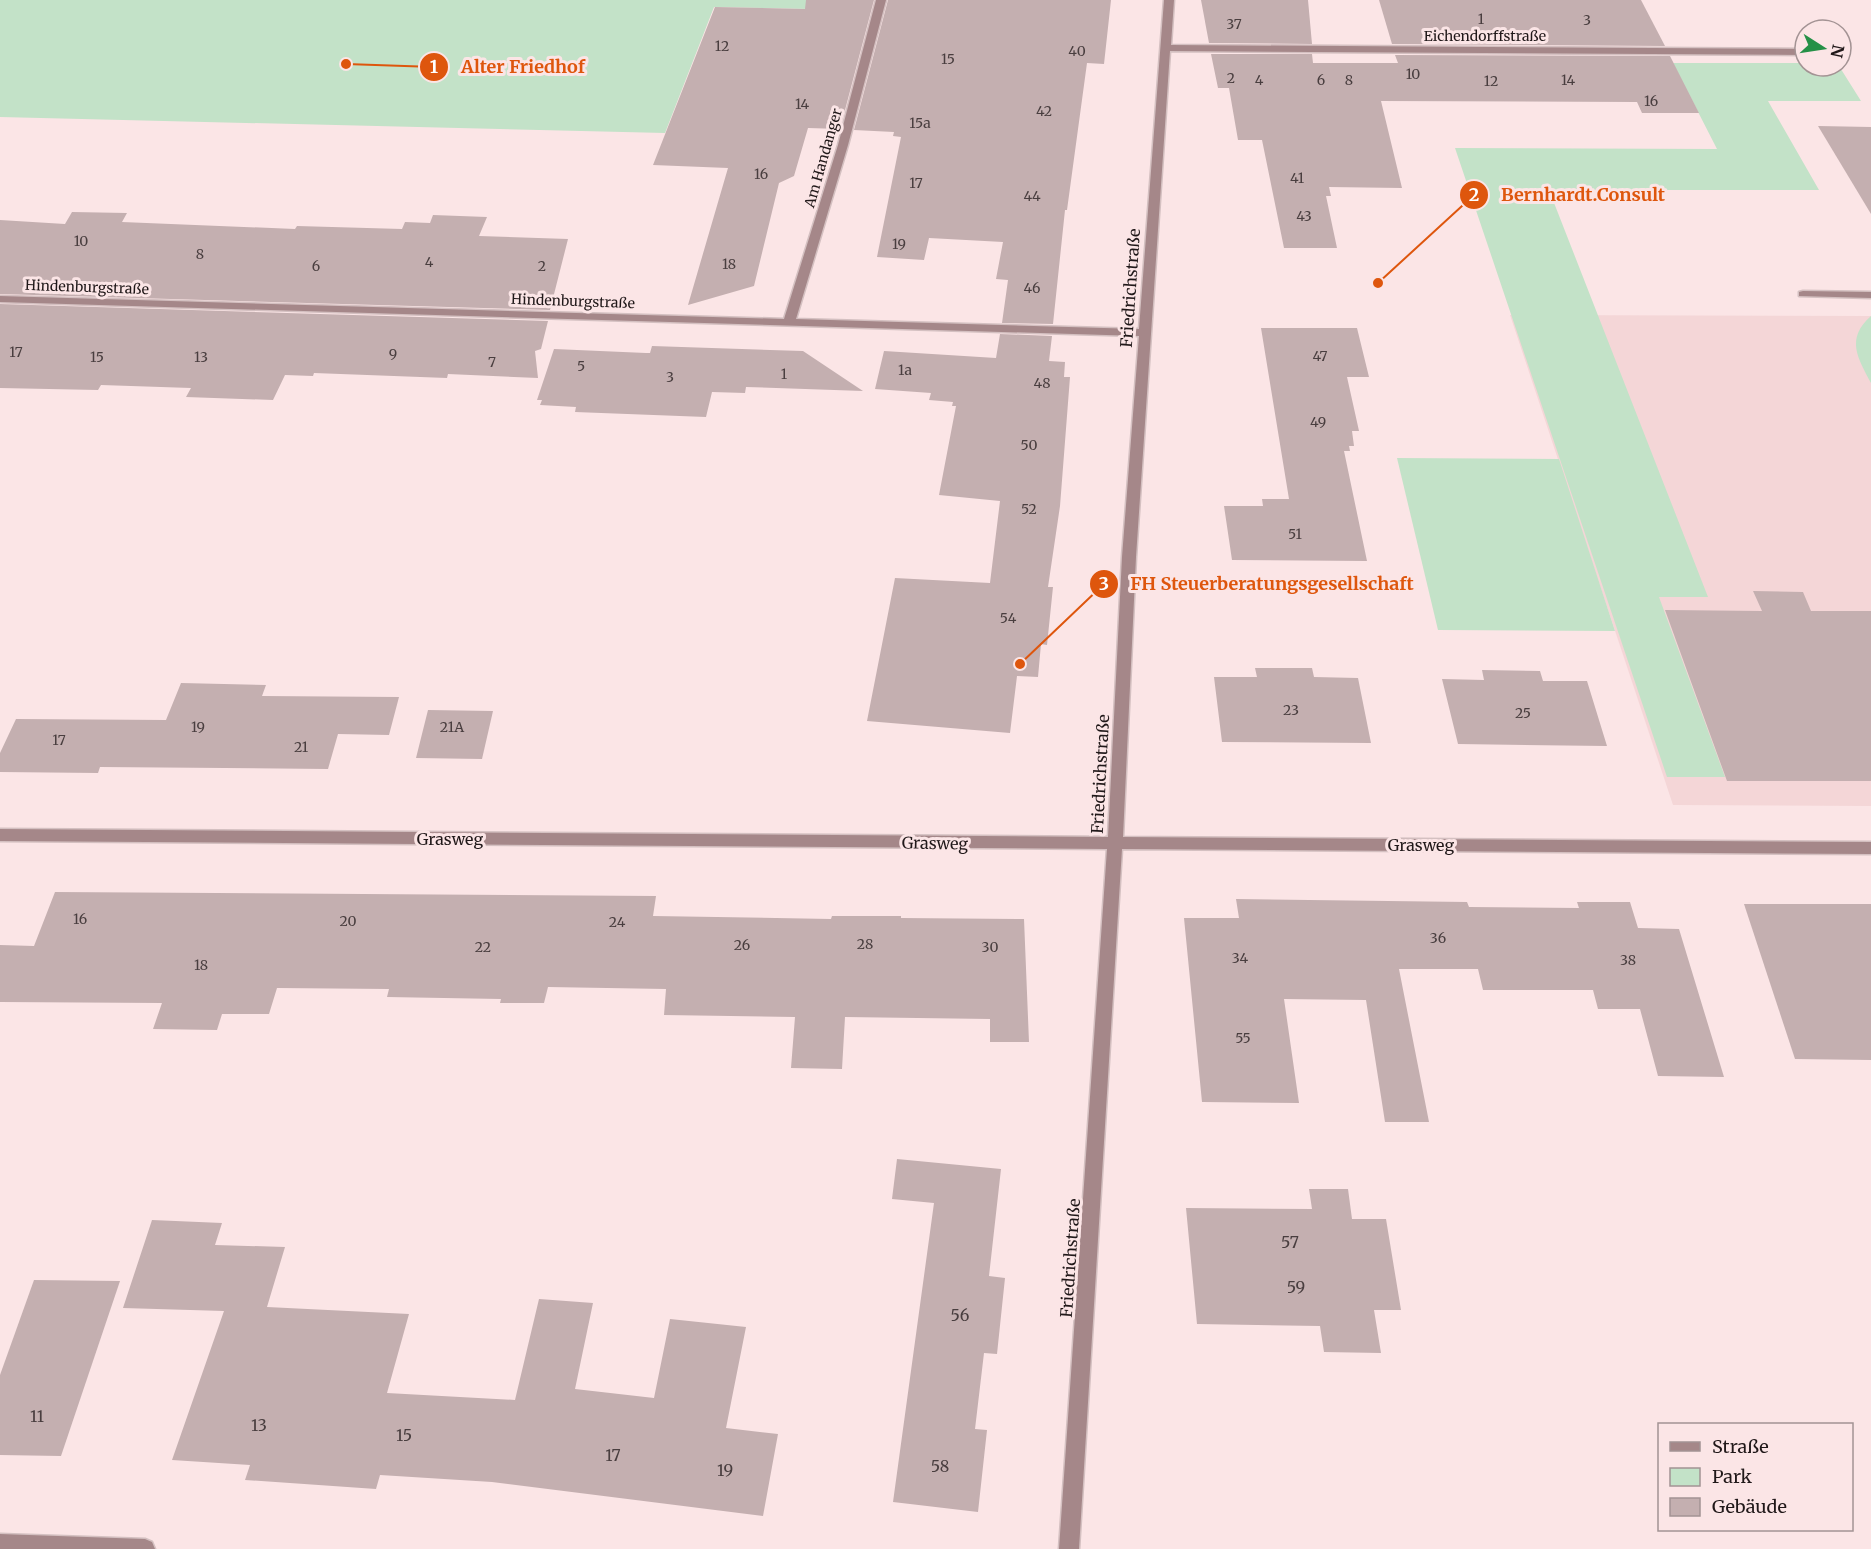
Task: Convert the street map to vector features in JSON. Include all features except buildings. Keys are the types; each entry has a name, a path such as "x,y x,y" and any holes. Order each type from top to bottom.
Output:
{"street":[{"name":"Am Handanger","path":"789,323 843,145 881,0"},
{"name":"Friedrichstraße","path":"1069,1549 1115,844 1126,610 1169,0"},
{"name":"Eichendorffstraße","path":"1165,48 1793,52"},
{"path":"1803,294 1871,295"},
{"name":"Hindenburgstraße","path":"0,299 1144,333"},
{"name":"Grasweg","path":"0,835 1871,848"},
{"path":"0,1544 144,1549"}],"shaded area":[{"path":"1510,315 1871,316 1871,806 1673,805"}],"green space":[{"path":"0,0 859,0 856,10 714,7 665,133 0,117"},
{"path":"1673,63 1793,63 1793,78 1847,78 1861,101 1768,101 1819,190 1549,190 1708,597 1659,597 1725,777 1667,777 1455,148 1717,149"},
{"path":"1871,316 1871,383 1858,357 1856,341 1863,324"},
{"path":"1397,458 1559,459 1615,631 1438,630"}],"place":[{"name":"Alter Friedhof","path":"346,64"},
{"name":"Bernhardt.Consult","path":"1378,283"},
{"name":"FH Steuerberatungsgesellschaft","path":"1020,664"}]}
